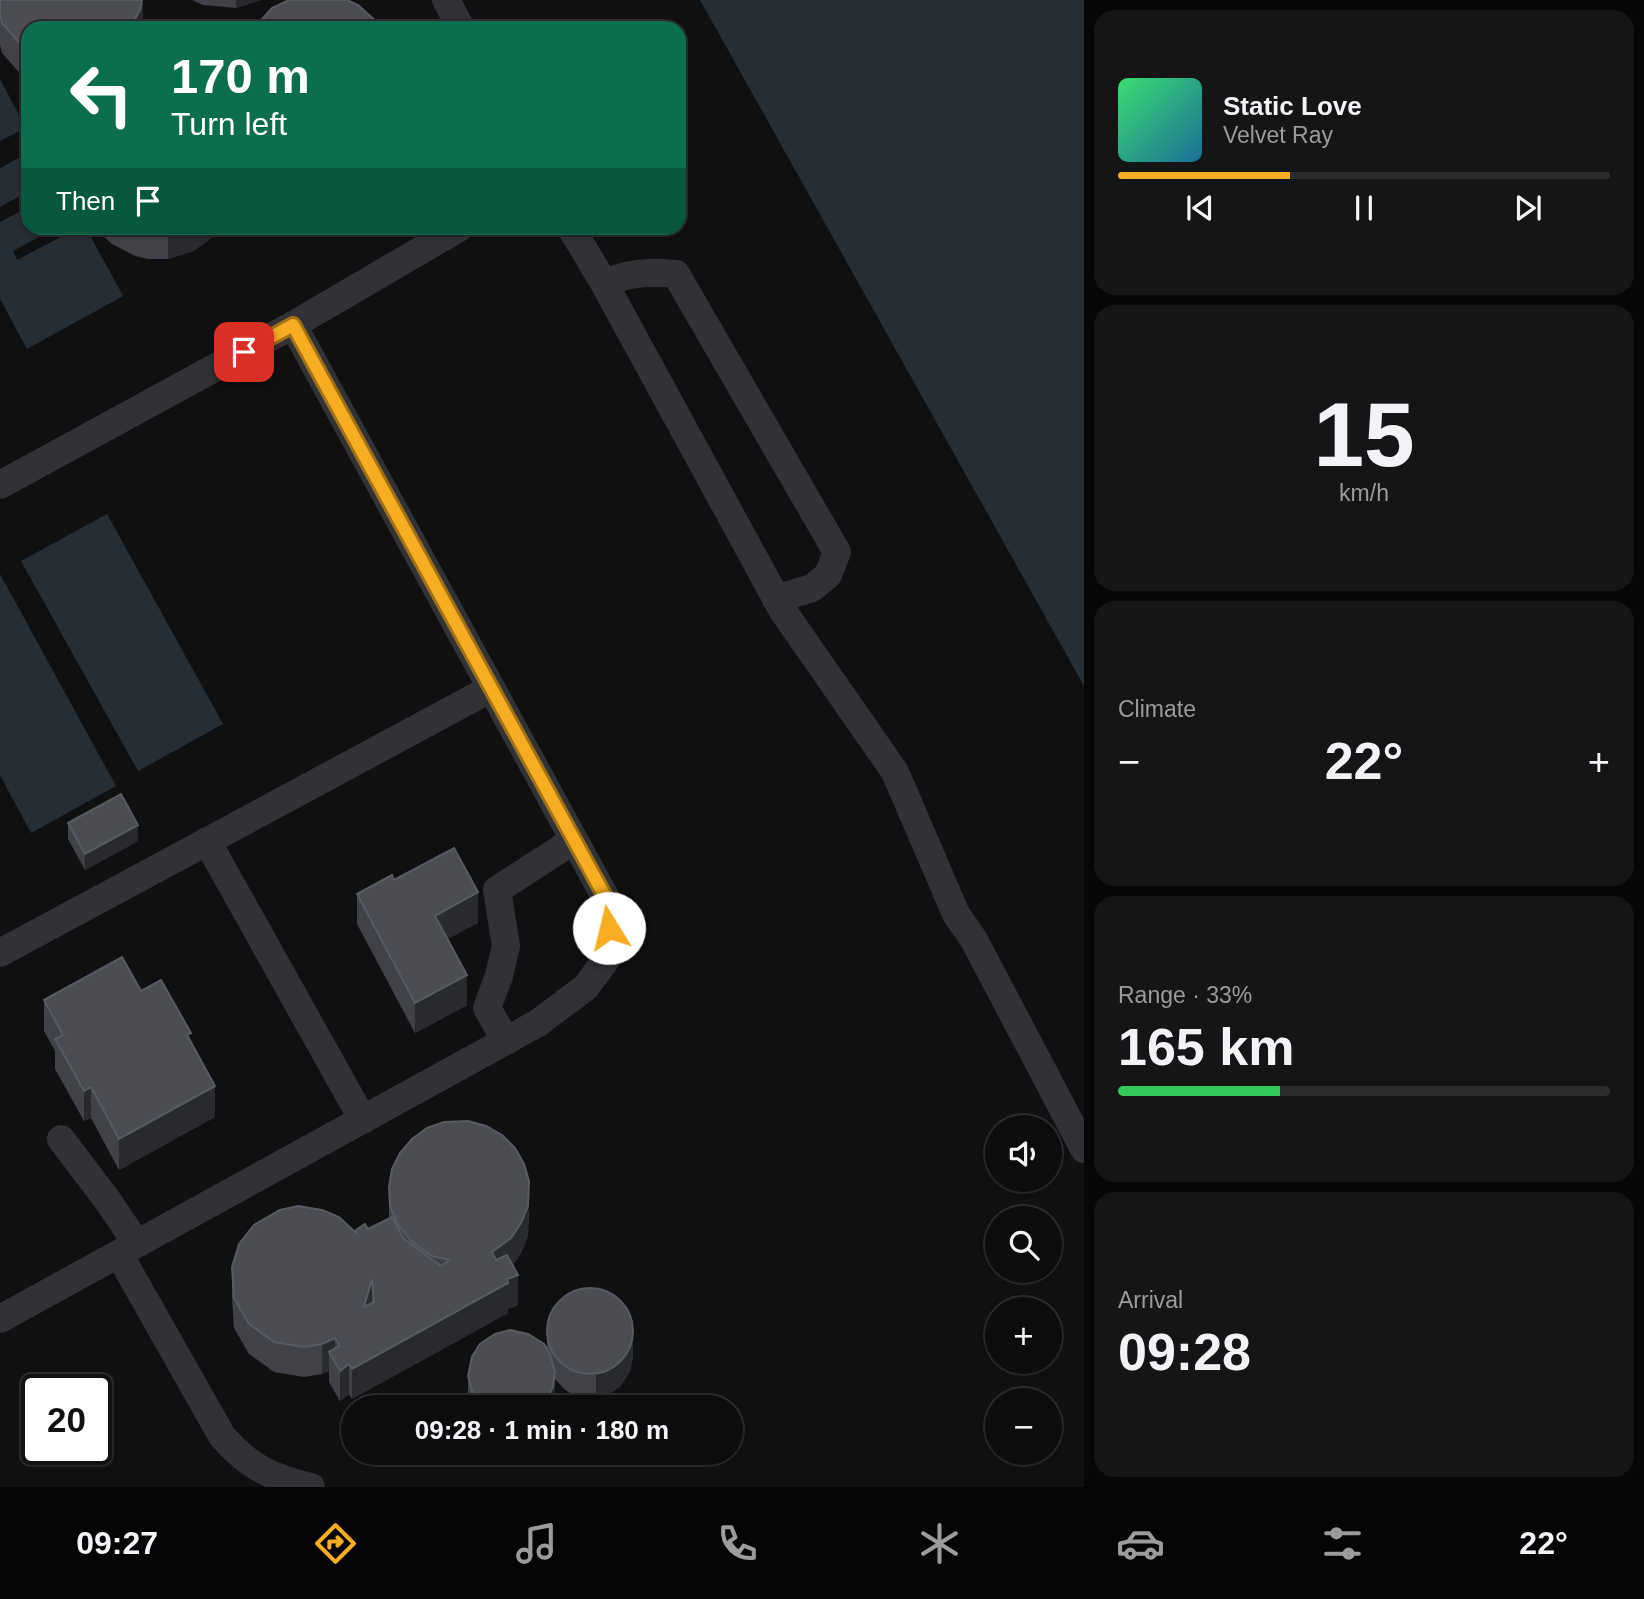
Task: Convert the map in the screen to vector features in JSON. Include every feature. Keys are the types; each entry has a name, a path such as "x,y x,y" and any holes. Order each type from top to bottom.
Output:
{"lane":[{"path":"446,0 457,21"},
{"path":"0,485 293,325 446,235"},
{"path":"575,235 776,599 895,772 956,914 974,940 1084,1149"},
{"path":"604,283 625,274 652,271 676,274 837,552 828,575 812,588 776,599"},
{"path":"0,1320 538,1023 586,987 610,954 608,902 293,325"},
{"path":"0,953 490,689"},
{"path":"506,1041 486,1008 499,976 506,946 497,890 574,840"},
{"path":"207,841 363,1119"},
{"path":"61,1139 108,1201 128,1249 222,1436 242,1459 266,1473 311,1487"}],"shaded area":[{"path":"700,0 1084,0 1084,686"},
{"path":"0,79 21,119 21,130 0,141"},
{"path":"21,157 21,196 0,207 0,168"},
{"path":"21,211 21,235 43,235 13,251 17,260 65,235 90,235 123,296 27,349 0,299 0,222"},
{"path":"107,514 223,724 138,771 21,561"},
{"path":"0,574 116,786 31,833 0,775"}],"building":[{"path":"0,0 142,0 134,21 21,21 21,45 2,23"},
{"path":"289,0 347,0 358,5 376,21 260,21 272,8"},
{"path":"121,794 138,825 85,854 68,823"},
{"path":"454,848 478,892 435,916 467,975 415,1003 357,894 392,875 394,880"},
{"path":"122,957 141,991 161,980 191,1033 187,1035 215,1086 119,1139 91,1087 84,1091 55,1039 63,1035 44,1000"},
{"path":"468,1121 486,1126 502,1135 515,1148 524,1164 529,1181 528,1206 511,1238 492,1252 496,1260 507,1255 518,1275 352,1369 349,1364 340,1371 329,1352 340,1346 335,1338 322,1344 304,1347 274,1342 249,1324 234,1298 232,1267 239,1244 254,1225 280,1210 298,1206 322,1210 339,1217 357,1234 356,1230 365,1224 368,1229 392,1217 404,1239 441,1266 450,1260 432,1256 412,1242 397,1223 390,1206 389,1187 392,1169 400,1153 412,1139 427,1128 444,1122","holes":["372,1279 374,1302 364,1307"]},
{"path":"590,1288 614,1295 626,1307 633,1331 626,1355 614,1367 590,1374 566,1367 554,1355 547,1331 554,1307 566,1295"},
{"path":"510,1330 528,1334 544,1344 555,1372 549,1395 474,1395 468,1376 472,1357 480,1344 495,1334"}],"route":[{"path":"244,352 293,325 608,902 609,928"}]}
